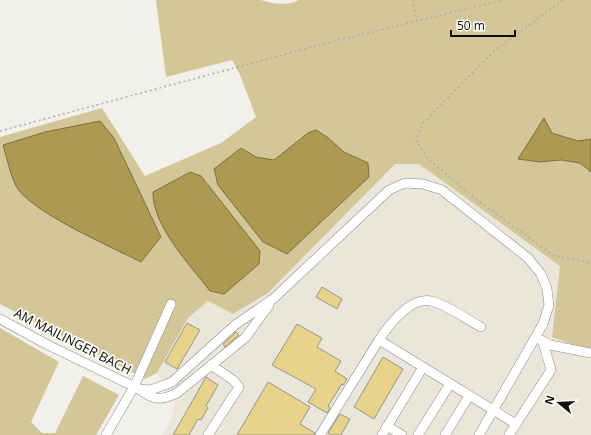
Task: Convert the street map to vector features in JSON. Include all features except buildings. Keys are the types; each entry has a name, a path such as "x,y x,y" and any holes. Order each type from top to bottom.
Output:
{"street":[{"path":"137,388 151,390 172,382 235,325 273,299 339,235 389,190 405,183 424,184 442,190 528,258 541,274 547,289 548,305 540,339 479,435"},
{"path":"137,388 149,397 168,398 177,393 246,337 273,299"},
{"path":"320,435 390,323 407,309 419,303 430,301 444,306 481,327"},
{"path":"137,388 171,304"},
{"name":"AM MAILINGER BACH","path":"0,319 48,345 137,388 106,435"},
{"path":"540,339 550,345 591,353"},
{"path":"509,435 551,370 540,339"},
{"path":"379,340 516,424"},
{"path":"208,435 239,387 234,380 211,365"},
{"path":"382,435 423,367"},
{"path":"418,435 450,384"},
{"path":"444,435 469,396"},
{"path":"387,426 402,435"}],"path":[{"path":"412,0 416,21"},
{"path":"0,130 416,21 503,0"},
{"path":"563,0 493,52 424,123 416,140 428,159 473,197 553,255 591,263"}],"shaded area":[{"path":"156,0 261,0 280,4 299,0 591,0 591,139 578,141 552,133 544,119 519,159 540,162 561,160 580,163 591,172 591,351 552,337 560,266 419,164 395,164 268,293 233,314 208,301 188,318 157,373 145,379 0,304 0,137 102,108 145,176 221,143 256,117 240,75 232,60 166,77","holes":["308,133 327,137 344,152 368,163 215,169 241,149 256,157 274,160","189,172 201,176 259,251 153,192","138,191 161,236 141,262 52,217"]},
{"path":"544,118 552,133 578,141 591,139 591,172 580,163 561,160 540,162 518,159"},
{"path":"100,121 114,138 161,237 141,262 54,218 37,207 24,196 16,186 9,166 3,145 45,132"},
{"path":"316,130 327,137 344,152 368,163 369,177 287,254 263,242 218,185 214,169 241,148 256,157 274,160 308,133"},
{"path":"419,163 560,266 552,336 591,351 591,435 163,435 172,416 175,402 157,373 188,318 208,301 233,314 268,293 395,164"},
{"path":"190,172 201,176 260,251 259,264 224,294 210,291 183,257 165,231 154,205 153,192"},
{"path":"0,328 59,362 31,422 42,433 55,433 83,376 119,395 96,435 0,435"}]}
